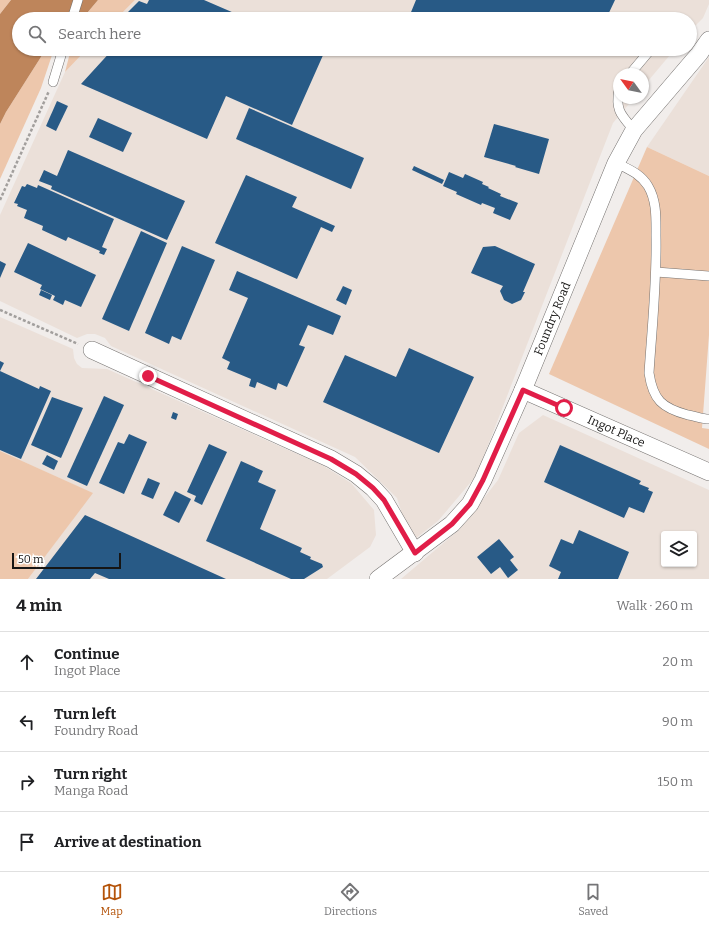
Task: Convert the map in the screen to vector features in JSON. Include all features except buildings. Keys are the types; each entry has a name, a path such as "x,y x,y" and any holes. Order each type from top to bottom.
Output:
{"street":[{"name":"Foundry Road","path":"378,579 415,553 452,524 470,504 483,480 523,390 616,163 634,130 693,56"},
{"path":"92,350 331,459 356,474 373,488 384,500 415,553"},
{"name":"Ingot Place","path":"523,390 709,472"}],"lane":[{"path":"74,12 78,0"},
{"path":"53,82 61,56"},
{"path":"635,68 645,56"},
{"path":"618,104 622,116 634,130"},
{"path":"616,163 633,171 642,178 652,195 656,214 656,272 649,373 652,388 658,398 670,410 709,419"},
{"path":"656,272 709,276"}],"path":[{"path":"0,200 53,82"},
{"path":"0,310 92,350"}],"shaded area":[{"path":"0,0 11,0 0,14"},
{"path":"11,0 98,0 88,12 12,12 12,56 42,56 0,124 0,14"},
{"path":"98,0 135,0 123,12 88,12"},
{"path":"135,0 709,0 709,4 703,18 697,24 697,12 123,12"},
{"path":"42,56 52,56 41,88 0,179 0,124"},
{"path":"69,56 80,56 65,72"},
{"path":"80,56 669,56 649,80 649,68 613,68 613,104 629,104 613,123 476,476 438,521 411,542 397,498 355,457 111,346 105,338 95,334 87,334 77,338 0,301 0,215 65,72"},
{"path":"709,57 709,176 647,147"},
{"path":"647,147 709,176 709,335 702,428 709,429 709,449 549,374"},
{"path":"0,317 73,349 74,358 77,364 82,368 107,369 322,465 351,483 374,510 376,535 370,547 327,579 28,579 92,493 0,451"},
{"path":"543,415 709,490 709,579 401,579 460,529 498,480 519,433"},
{"path":"0,451 93,493 28,579 0,579"}],"route":[{"path":"148,376 331,459 356,474 373,488 384,500 415,553 452,524 470,504 483,480 523,390 564,408"}]}
